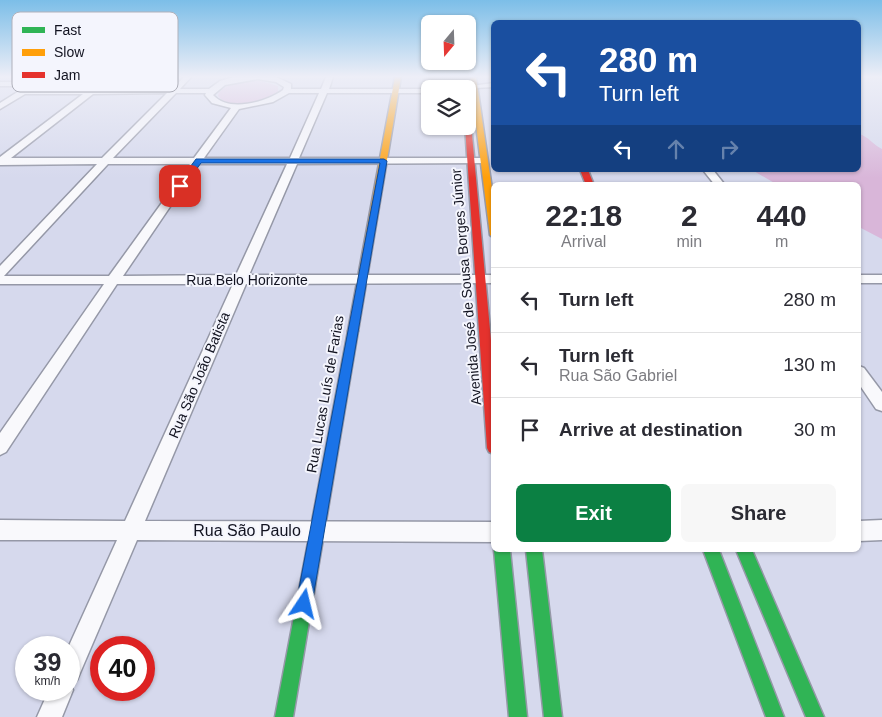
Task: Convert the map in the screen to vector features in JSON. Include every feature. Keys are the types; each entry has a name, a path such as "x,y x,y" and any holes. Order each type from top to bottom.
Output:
{"street":[{"path":"0,161 67,110"},
{"path":"0,273 105,161 156,110"},
{"path":"0,447 160,211 199,161 234,110"},
{"name":"Rua São João Batista","path":"80,647 316,110"},
{"name":"Rua Lucas Luís de Farias","path":"284,717 393,110"},
{"path":"476,115 491,213"},
{"name":"Avenida José de Sousa Borges Júnior","path":"469,135 487,280 491,376"},
{"path":"0,161 484,161"},
{"path":"710,172 718,182"},
{"path":"861,279 882,279"},
{"name":"Rua Belo Horizonte","path":"0,280 487,280"},
{"path":"861,375 882,404"},
{"name":"Rua São Paulo","path":"0,530 317,529 491,532"},
{"path":"861,531 882,530"},
{"path":"502,552 518,717"},
{"path":"534,552 553,717"},
{"path":"712,552 775,717"},
{"path":"745,552 815,717"},
{"path":"49,717 56,701"}],"shaded area":[{"path":"861,135 865,137 882,149 882,239 861,228 861,182 773,182 755,172 861,172"}],"traffic: fast":[{"path":"284,717 353,331"},
{"path":"502,552 518,717"},
{"path":"534,552 553,717"},
{"path":"712,552 775,717"},
{"path":"745,552 815,717"}],"traffic: slow":[{"path":"353,331 392,110"},
{"path":"477,110 491,212"}],"traffic: jam":[{"path":"469,135 491,411"},
{"path":"585,172 589,182"}],"route":[{"path":"180,186 199,161 384,161 304,604"}]}
